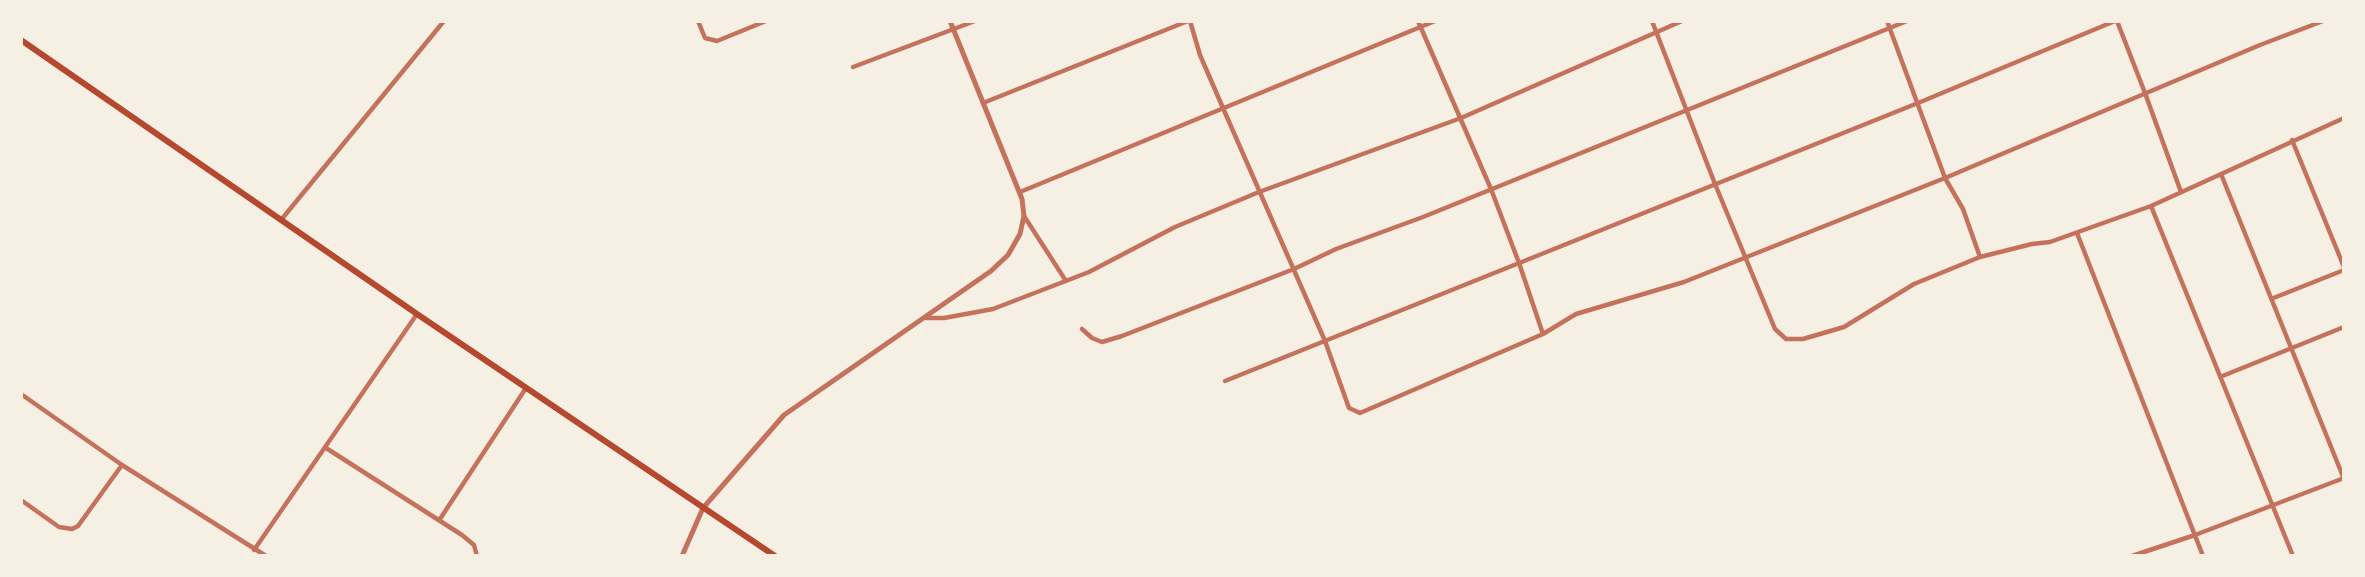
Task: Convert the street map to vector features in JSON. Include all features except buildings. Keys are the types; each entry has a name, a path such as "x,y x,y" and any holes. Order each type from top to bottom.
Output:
{"main road":[{"path":"21,40 417,314 775,556"}],"street":[{"path":"281,220 444,21"},
{"path":"698,21 705,38 718,41 766,21"},
{"path":"682,556 703,508 784,415 991,271 1008,255 1020,234 1024,216 1020,192 950,21"},
{"path":"853,67 975,21"},
{"path":"983,103 1189,21 1200,55 1325,341 1349,408 1360,413 1543,334 1576,314 1684,282 1945,178 2323,21"},
{"path":"1418,21 1491,189 1543,334"},
{"path":"1020,192 1435,21"},
{"path":"1652,21 1715,184 1776,329 1786,338 1803,338 1844,327 1914,284 1980,257 2050,242 2151,206 2344,118"},
{"path":"925,318 944,318 993,309 1089,272 1175,227 1259,192 1461,118 1682,21"},
{"path":"1888,21 1945,178 1963,209 1980,257"},
{"path":"1082,329 1102,342 1294,269 1336,249 1423,217 1908,21"},
{"path":"1225,381 2116,21 2181,192"},
{"path":"2271,299 2344,268 2292,140"},
{"path":"2132,556 2344,478 2221,174"},
{"path":"2151,206 2293,556"},
{"path":"1024,216 1066,281"},
{"path":"2077,233 2203,556"},
{"path":"254,550 417,314"},
{"path":"2220,377 2344,327"},
{"path":"440,519 526,388"},
{"path":"21,394 122,465 265,556"},
{"path":"326,447 440,519 474,544 477,556"},
{"path":"21,500 59,527 72,529 78,526 122,465"}]}
